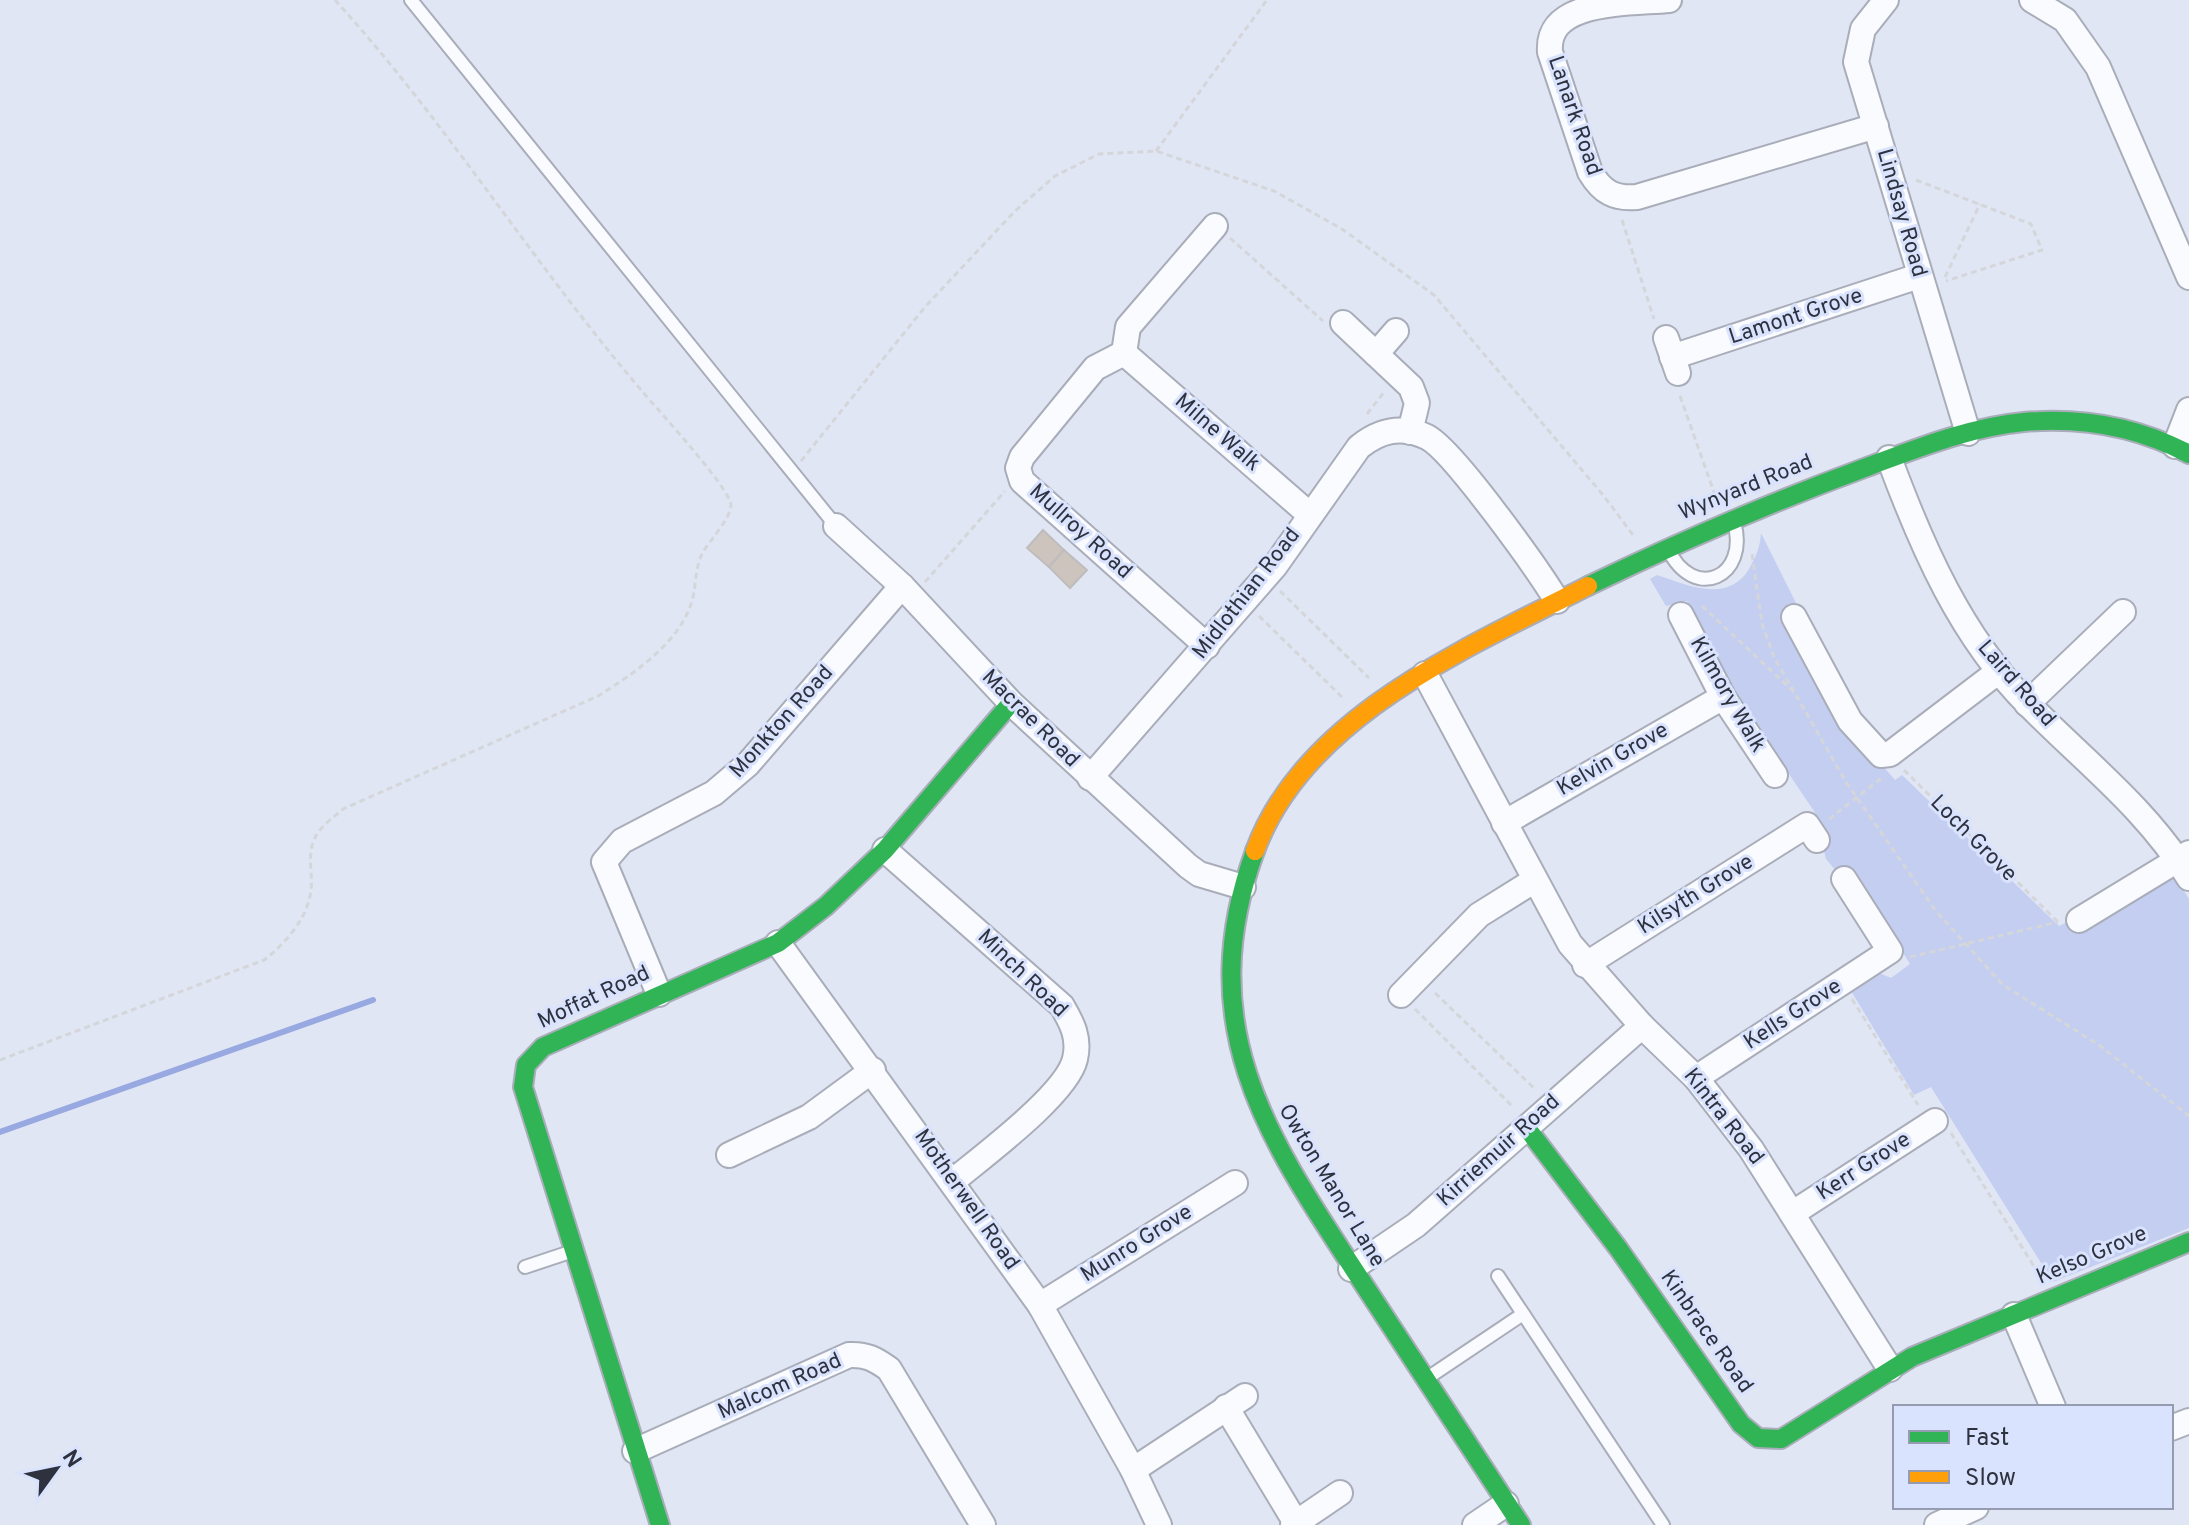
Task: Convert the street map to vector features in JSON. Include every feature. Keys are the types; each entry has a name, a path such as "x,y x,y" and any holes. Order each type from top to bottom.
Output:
{"street":[{"name":"Lanark Road","path":"1628,198 1611,195 1598,186 1590,172 1550,52 1549,34 1567,8 1582,2 1669,0"},
{"path":"2032,0 2065,20 2098,67 2189,277"},
{"name":"Lindsay Road","path":"1871,4 1856,62 1968,433"},
{"path":"1628,198 1876,126"},
{"path":"1124,353 1128,327 1214,228"},
{"name":"Lamont Grove","path":"1669,350 1919,276"},
{"path":"1334,323 1376,354 1415,394 1417,403 1410,432 1429,438 1443,451 1538,568 1557,601"},
{"path":"1376,354 1396,331"},
{"name":"Mullroy Road","path":"1124,353 1095,368 1022,457 1018,468 1022,481 1207,646"},
{"name":"Milne Walk","path":"1124,353 1309,514"},
{"path":"2182,450 2189,410"},
{"name":"Wynyard Road","path":"1352,721 1425,674 1557,601 1666,546 1729,518 1889,458 1968,433 2020,422 2056,420 2116,426 2182,450"},
{"name":"Midlothian Road","path":"1090,778 1265,578 1359,447 1375,434 1393,429 1410,432"},
{"name":"Laird Road","path":"1889,458 1913,521 1945,590 1999,671 2027,704 2099,770 2185,864"},
{"name":"Macrae Road","path":"836,526 907,591 1011,703 1090,778 1199,874 1243,887"},
{"name":"Monkton Road","path":"659,994 604,862 622,841 714,793 748,764 907,591"},
{"name":"Kilmory Walk","path":"1689,608 1723,697 1775,775"},
{"path":"2027,704 2123,612"},
{"path":"1794,617 1810,664 1850,721 1869,745 1881,755 1894,759 1999,671"},
{"name":"Kintra Road","path":"1425,674 1535,880 1585,965 1696,1078 1793,1213 1890,1369"},
{"name":"Kelvin Grove","path":"1504,823 1723,697"},
{"name":"Moffat Road","path":"660,1525 573,1251 522,1076 533,1054 543,1047 778,943 826,906 885,850 1011,703"},
{"name":"Owton Manor Lane","path":"1352,721 1291,788 1258,842 1243,887 1229,962 1229,1003 1235,1043 1265,1129 1423,1381 1521,1525"},
{"name":"Kilsyth Grove","path":"1585,965 1808,827"},
{"name":"Minch Road","path":"885,850 1062,1006 1074,1026 1077,1041 1075,1059 1059,1087 953,1181"},
{"path":"2068,921 2122,905 2185,864"},
{"path":"1844,879 1892,956"},
{"path":"1409,986 1479,915 1535,880"},
{"name":"Motherwell Road","path":"778,943 873,1070 1040,1305 1133,1470 1159,1525"},
{"name":"Kells Grove","path":"1696,1078 1842,983 1892,956"},
{"name":"Kirriemuir Road","path":"1351,1269 1416,1225 1642,1026"},
{"path":"729,1155 809,1117 873,1070"},
{"name":"Kerr Grove","path":"1793,1213 1933,1122"},
{"name":"Kinbrace Road","path":"1528,1125 1754,1437 1767,1443 1781,1439 1890,1369"},
{"name":"Munro Grove","path":"1040,1305 1235,1183"},
{"name":"Kelso Grove","path":"2014,1315 2189,1242"},
{"path":"1890,1369 2014,1315 2052,1405"},
{"name":"Malcom Road","path":"635,1451 849,1355 860,1354 875,1358 889,1369 983,1525"},
{"path":"1133,1470 1236,1402 1295,1524 1340,1493"},
{"path":"1475,1525 1506,1504"},
{"path":"1937,1525 1972,1514"}],"lane":[{"path":"411,0 836,526"},
{"path":"1666,546 1675,564 1686,576 1702,580 1733,565 1740,541 1729,518"},
{"path":"525,1267 573,1251"},
{"path":"1498,1276 1663,1525"},
{"path":"1423,1381 1523,1314"}],"path":[{"path":"0,1060 264,960 279,949 291,935 309,899 312,843 321,828 343,809 598,696 625,679 675,633 687,616 693,600 696,566 729,511 727,496 708,469 623,370 396,69 335,0"},
{"path":"1156,151 1267,0"},
{"path":"792,472 925,307 1015,211 1055,176 1099,154 1156,151 1274,191 1342,229 1434,295 1603,495 1648,555"},
{"path":"1892,181 1907,177 1980,204 2031,224 2042,250 1942,283 1980,204"},
{"path":"1628,198 1621,217 1669,350 1673,376 1729,518"},
{"path":"1214,228 1236,242 1334,323"},
{"path":"1367,414 1392,383"},
{"path":"907,591 1004,492 1022,481"},
{"path":"1740,541 1750,537 1762,624 1774,657 1894,857 1964,943 2003,985 2099,1045 2189,1116"},
{"path":"1265,578 1376,684"},
{"path":"1244,602 1348,702"},
{"path":"1689,608 1796,694"},
{"path":"1808,827 1857,798 1894,759"},
{"name":"Loch Grove","path":"1894,759 2068,921"},
{"path":"1892,956 2068,921"},
{"path":"1842,983 1933,1122 1955,1136 2054,1299"},
{"path":"1409,986 1551,1105"},
{"path":"1409,986 1528,1125"}],"shaded area":[{"path":"1761,533 1800,611 1835,711 1895,780 1902,775 2059,926 2173,873 2189,899 2189,1228 2053,1282 1931,1087 1914,1095 1851,991 1879,973 1891,978 1910,964 1850,867 1837,872 1826,859 1823,847 1830,835 1740,701 1687,601 1666,606 1650,579 1657,575 1706,589 1730,586 1749,569"}],"building":[{"path":"1043,530 1064,550 1049,567 1027,548"},
{"path":"1064,550 1087,570 1070,588 1049,567"}],"waterway":[{"path":"0,1132 373,1000"}],"traffic: fast":[{"path":"1588,586 1796,494 1925,446 1984,428 2024,422 2088,423 2150,437 2189,454"},
{"path":"660,1525 523,1087 526,1065 543,1047 778,943 826,906 885,850 1011,703"},
{"path":"1255,851 1237,917 1231,977 1237,1034 1252,1087 1275,1139 1303,1190 1521,1525"},
{"path":"1526,1127 1618,1248 1741,1424 1758,1438 1781,1439 1912,1357 2189,1242"}],"traffic: slow":[{"path":"1255,851 1278,803 1311,761 1351,724 1443,661 1588,586"}]}
